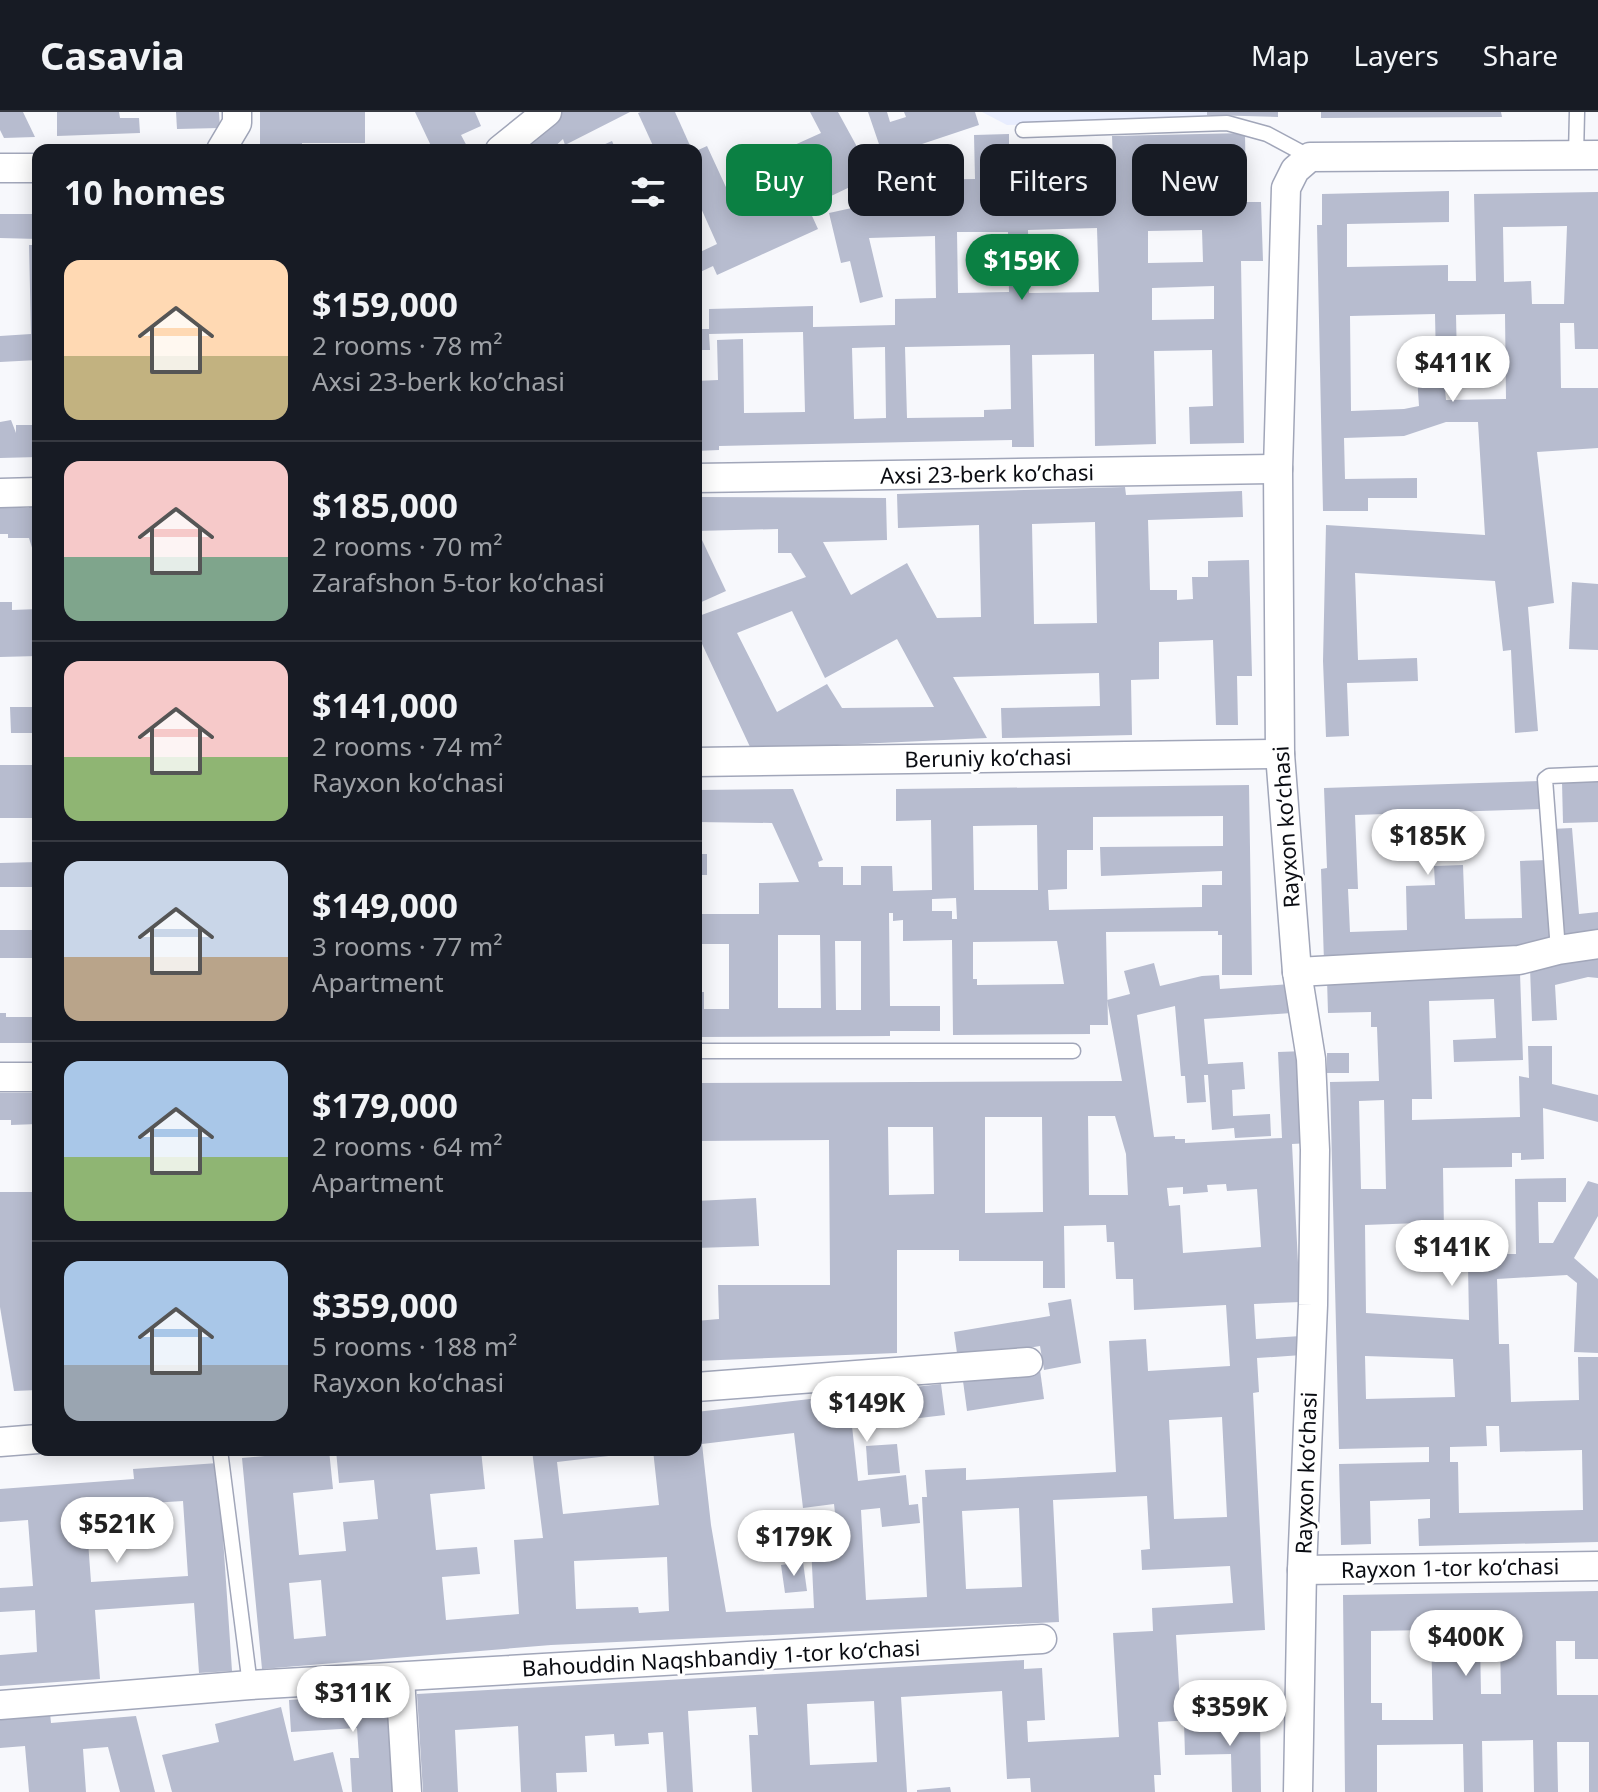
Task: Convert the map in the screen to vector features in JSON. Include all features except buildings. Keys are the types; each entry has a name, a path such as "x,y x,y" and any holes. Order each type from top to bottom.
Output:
{"street":[{"path":"225,144 237,123 237,112"},
{"path":"507,144 547,112"},
{"path":"1310,157 1587,156"},
{"name":"Rayxon koʻchasi","path":"1298,1792 1315,1150 1311,1059 1297,972 1280,754 1278,469 1286,188 1295,170 1310,157"},
{"path":"0,168 32,168"},
{"name":"Аxsi 23-berk koʼchasi","path":"702,478 1278,469"},
{"path":"0,493 32,492"},
{"name":"Beruniy koʻchasi","path":"702,762 1280,754"},
{"path":"1297,972 1519,960 1598,944"},
{"path":"0,1077 32,1077"},
{"path":"702,1387 1028,1362"},
{"path":"0,1442 32,1439"},
{"name":"Rayxon 1-tor koʻchasi","path":"1302,1570 1598,1566"},
{"name":"Bahouddin Naqshbandiy 1-tor koʻchasi","path":"0,1705 250,1685 1042,1639"},
{"path":"400,1677 407,1792"}],"lane":[{"path":"1577,112 1587,156"},
{"path":"1023,130 1227,123 1267,134 1310,157"},
{"path":"1558,950 1545,779 1549,776 1598,774"},
{"path":"702,1051 1073,1051"},
{"path":"221,1456 250,1685"}],"shaded area":[{"path":"982,112 1210,112 1210,121 1007,125"}]}
